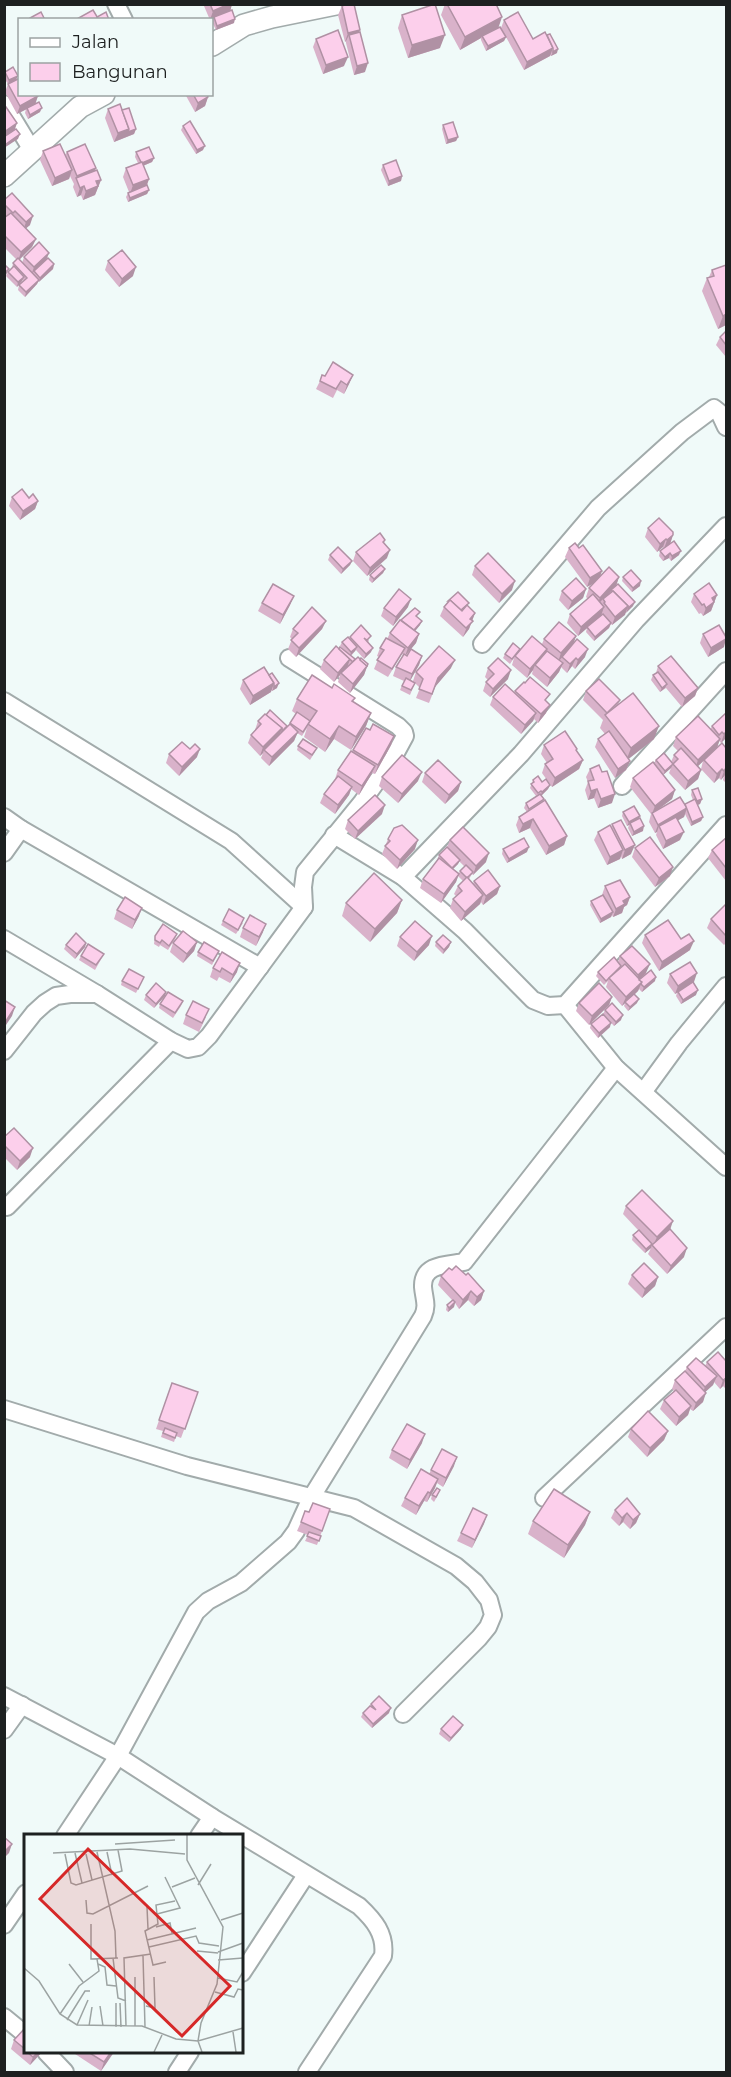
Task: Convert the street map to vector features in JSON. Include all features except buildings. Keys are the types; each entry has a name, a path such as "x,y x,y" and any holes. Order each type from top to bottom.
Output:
{"street":[{"path":"116,4 123,18"},
{"path":"213,44 228,34 254,22 336,4"},
{"path":"4,176 80,107 100,96"},
{"path":"4,104 32,150"},
{"path":"482,644 598,508 682,432 714,408 719,412 726,427"},
{"path":"404,877 521,754 636,620 726,526"},
{"path":"4,939 171,1041 193,1049 202,1044 304,907 305,872 362,802 392,760 405,736 398,726 289,658"},
{"path":"622,786 726,671"},
{"path":"4,701 224,836 244,851 304,907"},
{"path":"4,818 260,967"},
{"path":"334,835 404,877 465,931 533,1000 548,1006 565,1005 726,825"},
{"path":"4,853 21,829"},
{"path":"644,1091 679,1043 726,986"},
{"path":"4,1051 34,1013 56,996 97,994"},
{"path":"565,1005 616,1068 726,1167"},
{"path":"7,1207 171,1041"},
{"path":"66,1834 118,1756 196,1612 208,1601 241,1583 288,1542 296,1531 311,1498 423,1316 426,1303 423,1285 431,1270 452,1262 464,1262 616,1068"},
{"path":"544,1498 726,1328"},
{"path":"4,1409 188,1466 354,1508 456,1566 475,1582 489,1600 494,1614 488,1627 403,1714"},
{"path":"4,1696 118,1756 240,1834"},
{"path":"4,1730 22,1706"},
{"path":"200,1834 212,1817"},
{"path":"243,1836 359,1906 372,1918 383,1937 385,1946 383,1956 307,2073"},
{"path":"243,1971 306,1875"},
{"path":"4,1924 24,1896"},
{"path":"4,2017 24,2033"},
{"path":"48,2053 65,2073"},
{"path":"177,2073 189,2053"}]}
